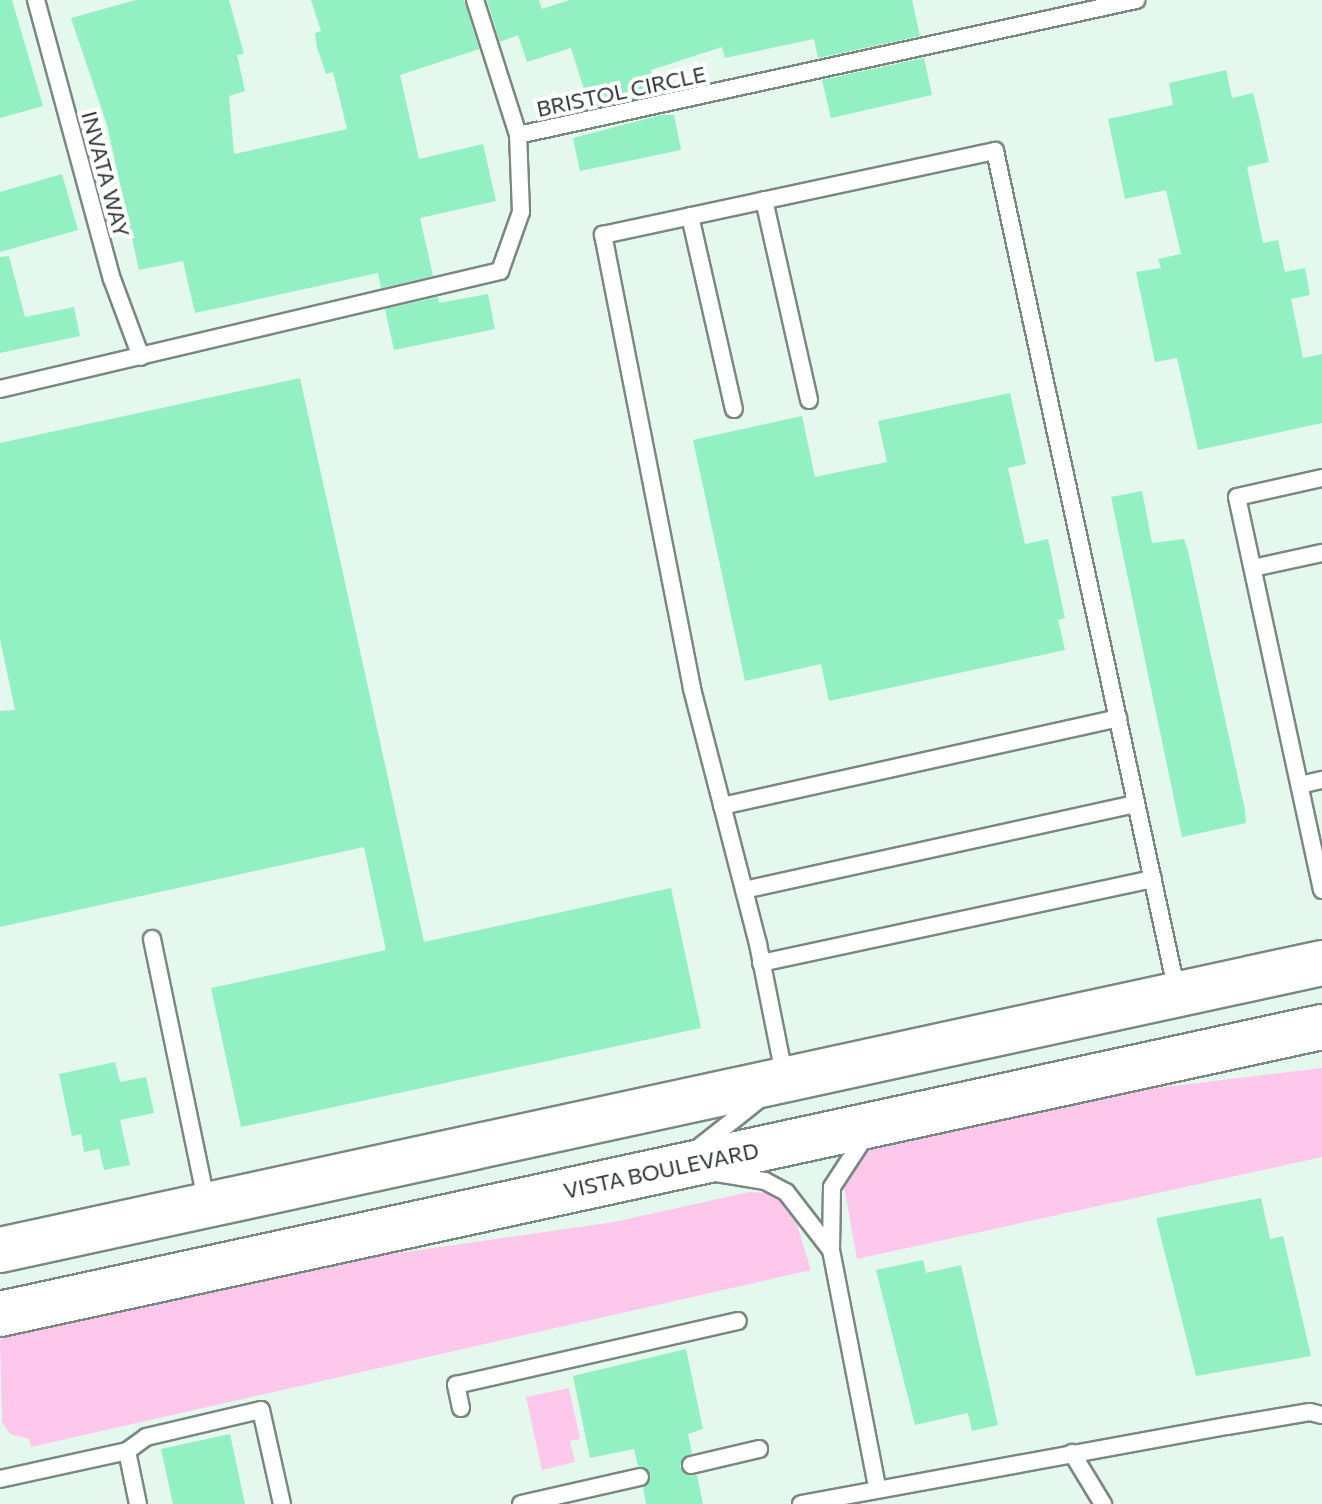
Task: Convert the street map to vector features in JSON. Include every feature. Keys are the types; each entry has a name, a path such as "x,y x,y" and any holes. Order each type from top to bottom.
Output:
{"main road":[{"path":"0,1250 1322,963"},
{"name":"VISTA BOULEVARD","path":"0,1314 1322,1027"}],"lane":[{"name":"INVATA WAY","path":"36,0 112,279 141,357"},
{"path":"475,0 518,135"},
{"name":"BRISTOL CIRCLE","path":"0,389 500,271 521,212 518,135 1136,0"},
{"path":"674,1167 785,1080 744,890 692,688 603,235 995,151 1178,994"},
{"path":"764,200 809,400"},
{"path":"690,216 734,409"},
{"path":"1322,478 1237,497 1300,785 1317,841 1322,890"},
{"path":"1253,568 1322,553"},
{"path":"722,806 1118,718"},
{"path":"1300,785 1322,780"},
{"path":"744,890 1136,804"},
{"path":"761,963 1153,879"},
{"path":"152,939 208,1205"},
{"path":"875,1124 832,1187 831,1250 877,1487"},
{"path":"674,1167 765,1181 786,1192 831,1250"},
{"path":"461,1408 456,1385 738,1321"},
{"path":"0,1479 127,1451 146,1437 261,1410 282,1504"},
{"path":"801,1504 877,1487 1310,1412 1322,1415"},
{"path":"691,1465 759,1449"},
{"path":"127,1451 138,1504"},
{"path":"1072,1453 1103,1504"},
{"path":"521,1504 640,1477"}],"shaded area":[{"path":"1322,1068 1322,1157 857,1259 843,1181 863,1153 875,1147 1124,1092"},
{"path":"749,1192 768,1193 792,1209 811,1270 31,1447 29,1439 10,1434 2,1422 0,1340 8,1335 349,1260 614,1222"},
{"path":"569,1388 580,1439 570,1441 575,1462 542,1470 526,1397"}],"building":[{"path":"0,0 12,0 43,106 0,118"},
{"path":"136,0 229,0 244,54 237,55 245,91 229,96 234,154 347,129 333,72 326,74 317,47 315,33 321,31 311,0 464,0 479,49 400,75 419,159 483,144 496,201 420,218 433,276 381,288 378,273 195,313 183,261 139,270 107,125 71,18"},
{"path":"487,0 539,0 542,9 570,0 912,0 920,36 818,58 814,39 725,58 722,47 651,70 656,94 590,108 571,48 527,62 518,35 500,42"},
{"path":"924,58 932,95 831,118 822,80"},
{"path":"1226,70 1232,98 1253,93 1269,162 1247,167 1263,243 1278,240 1285,272 1305,268 1310,295 1291,299 1303,358 1322,354 1322,423 1198,450 1177,358 1155,362 1136,272 1161,268 1158,259 1181,254 1166,190 1125,199 1108,119 1173,105 1169,83"},
{"path":"661,115 674,115 681,150 580,171 573,138"},
{"path":"62,174 78,230 0,252 0,192"},
{"path":"9,256 25,317 74,307 80,336 0,353 0,257"},
{"path":"488,294 495,329 394,350 385,309 438,297 439,303"},
{"path":"300,378 424,942 671,888 701,1028 241,1127 211,988 386,950 364,847 0,927 0,711 15,710 0,639 0,443"},
{"path":"1010,393 1026,464 1008,468 1025,544 1048,539 1065,618 1058,620 1065,650 829,701 821,664 745,681 693,440 802,416 815,477 887,462 878,421"},
{"path":"1142,491 1152,543 1184,539 1188,551 1245,810 1246,823 1182,837 1111,497"},
{"path":"115,1062 120,1082 146,1077 154,1113 120,1120 130,1165 104,1170 99,1149 84,1152 81,1134 72,1136 59,1074"},
{"path":"1261,1198 1270,1239 1283,1236 1311,1356 1196,1376 1156,1218"},
{"path":"923,1260 926,1273 961,1265 998,1425 972,1431 968,1413 915,1425 876,1270"},
{"path":"686,1349 703,1429 688,1434 692,1453 683,1458 680,1467 687,1475 697,1475 703,1504 646,1504 643,1488 651,1475 638,1466 634,1449 590,1458 573,1376"},
{"path":"230,1434 245,1504 173,1504 161,1449"}]}
